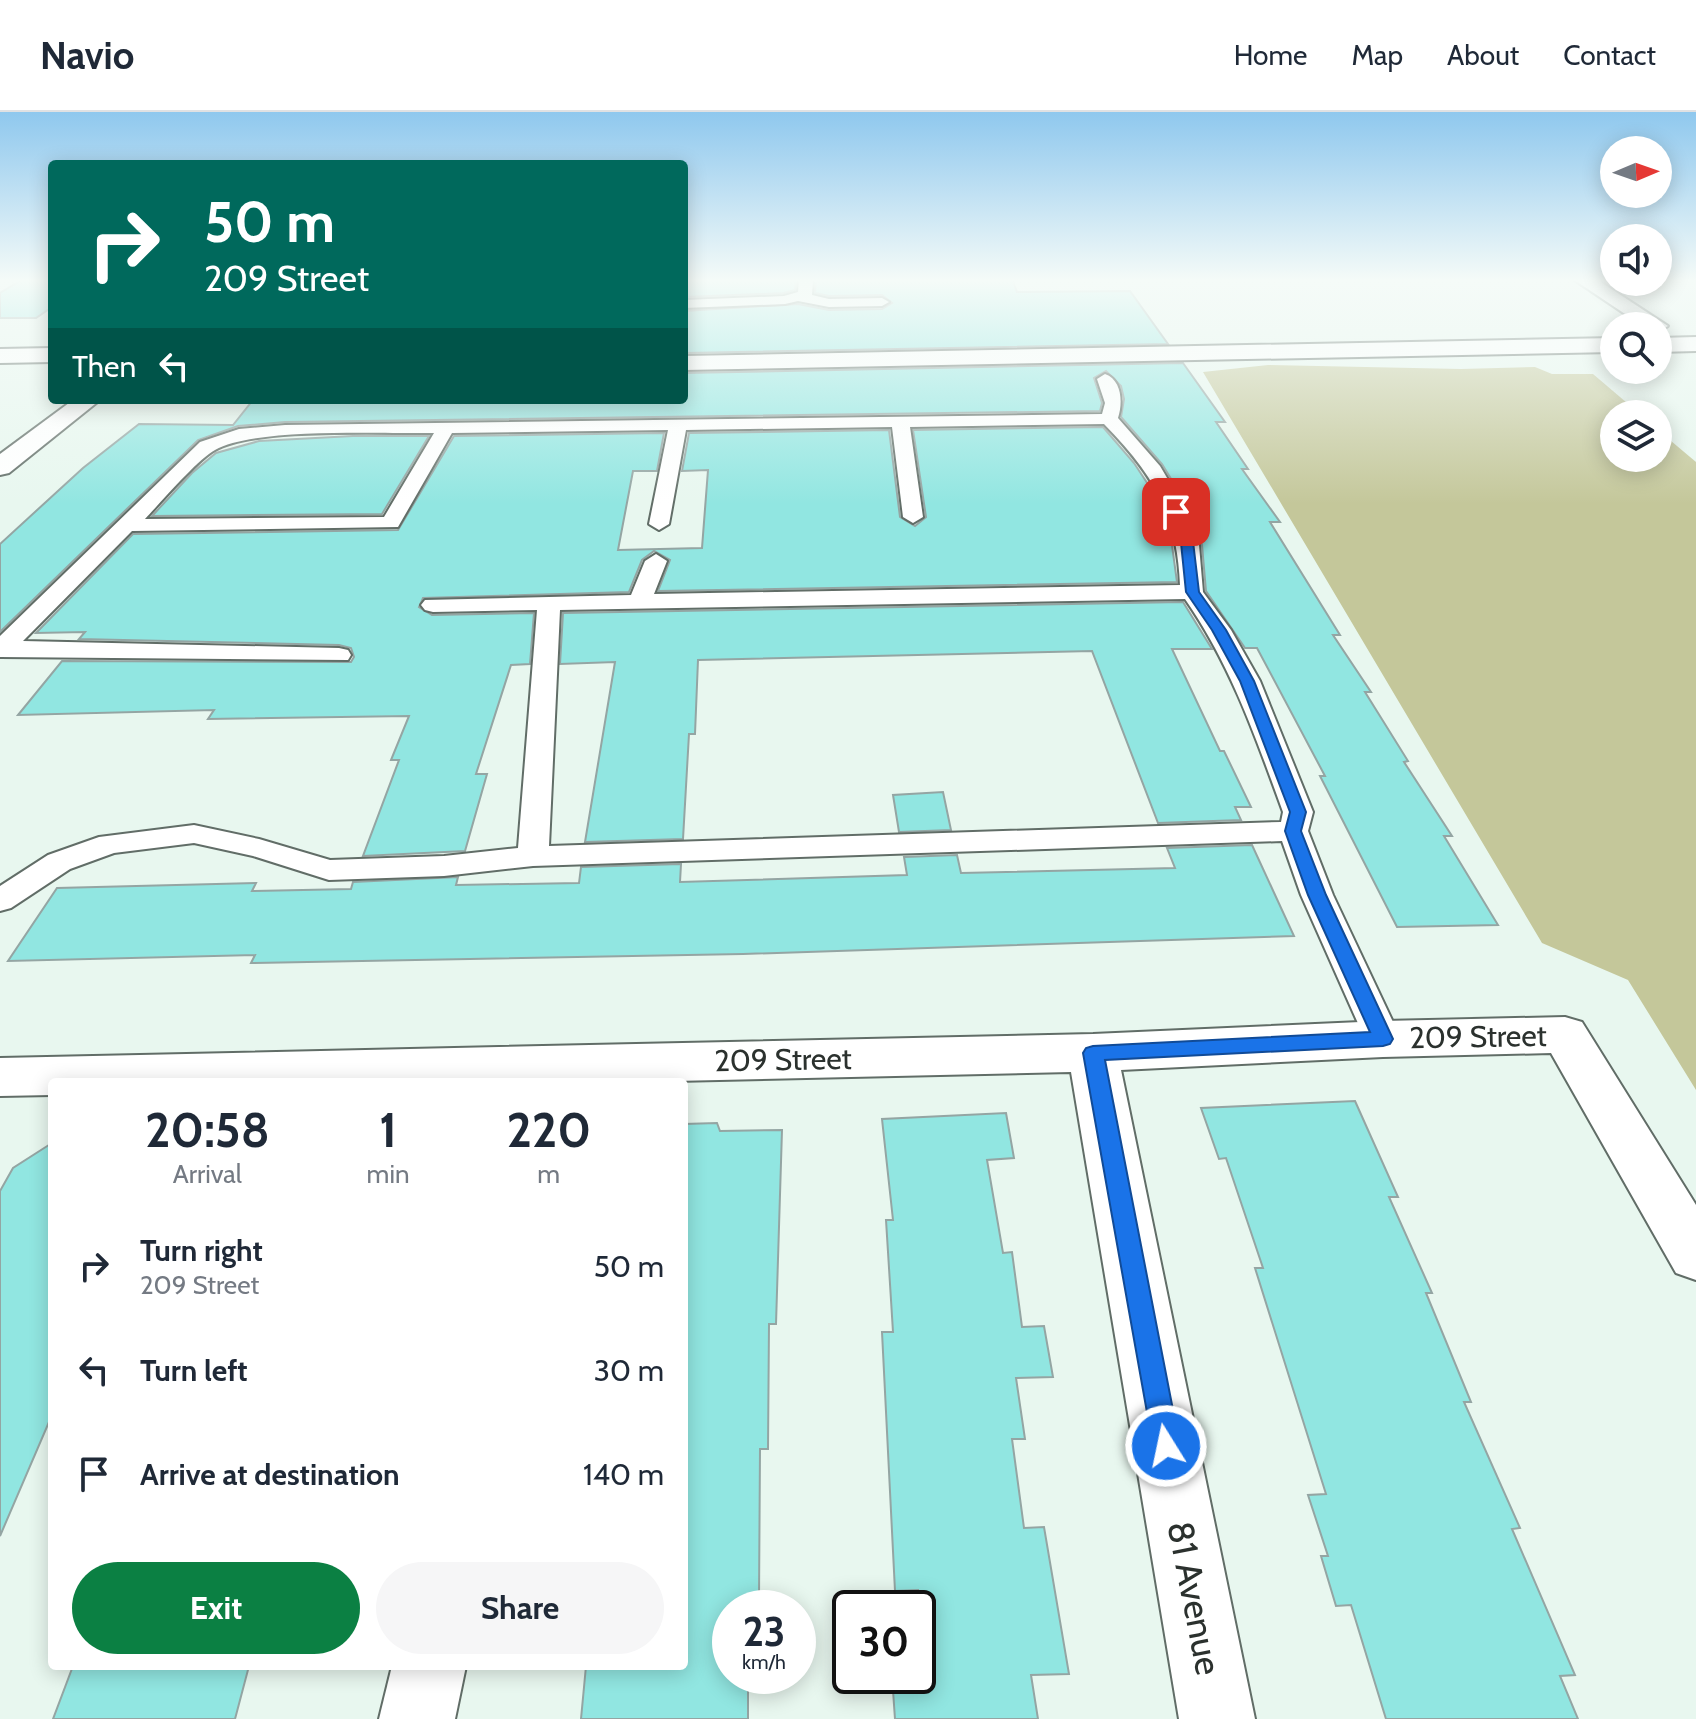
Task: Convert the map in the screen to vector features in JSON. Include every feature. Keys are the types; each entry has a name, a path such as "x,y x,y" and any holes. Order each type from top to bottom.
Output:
{"main road":[{"path":"688,363 1149,354"},
{"path":"0,356 48,355"},
{"path":"0,372 48,372"},
{"path":"0,467 83,404"},
{"name":"209 Street","path":"0,1077 570,1074 1383,1039 1565,1035 1696,1255"},
{"name":"81 Avenue","path":"1093,1053 1217,1719"},
{"path":"417,1719 428,1670"}],"lane":[{"path":"1105,379 1114,403 1109,419"},
{"path":"1,649 207,446 239,435 285,430 1109,419 1137,446 1166,491 1186,533 1192,592 1219,630 1247,681 1298,812 1293,831 1317,895 1383,1039"},
{"path":"900,423 913,517"},
{"path":"659,524 678,425"},
{"path":"126,525 391,523 446,428"},
{"path":"640,601 656,561"},
{"path":"433,605 1192,592"},
{"path":"533,856 549,603"},
{"path":"1,649 157,649 339,655"},
{"path":"0,901 59,862 110,844 194,834 259,848 329,870 444,866 533,856 1293,831"}],"green space":[{"path":"1268,365 1461,369 1535,367 1552,374 1593,374 1600,384 1605,384 1624,400 1600,400 1600,472 1672,472 1672,442 1696,462 1696,1090 1628,980 1542,943 1203,372"}],"building":[{"path":"1183,363 1225,422 1216,422 1248,469 1242,469 1280,522 1270,522 1340,635 1333,635 1371,692 1365,692 1408,761 1404,762 1452,836 1444,836 1498,925 1397,927 1320,776 1325,776 1257,648 1245,648 1206,591 1202,545 1192,513 1162,464 1121,417 1124,399 1121,386 1106,371 1094,378 1102,403 1100,411 285,422 238,426 198,440 0,632 0,544 83,468 139,424 233,425 250,404 688,404 688,373"},
{"path":"1103,427 1134,463 1157,498 1171,538 1177,582 658,591 670,560 654,551 642,560 629,592 423,598 419,607 432,615 534,613 530,664 511,665 476,774 487,774 465,851 363,856 399,760 391,760 409,716 208,719 214,710 18,715 62,661 351,662 354,657 351,648 339,645 79,639 85,632 36,633 133,534 398,530 454,436 664,433 657,471 633,471 618,550 702,548 708,470 682,471 689,433 889,430 900,517 915,526 926,517 913,430"},
{"path":"429,436 382,514 152,516 192,473 216,453 259,441"},
{"path":"1183,602 1212,649 1172,649 1220,751 1224,751 1251,807 1235,807 1241,820 1158,823 1092,651 698,660 695,734 689,734 683,839 585,842 615,662 560,664 563,613"},
{"path":"943,792 951,830 899,832 893,795"},
{"path":"1252,845 1294,936 743,954 251,963 255,955 8,961 57,888 256,883 252,891 351,889 353,882 458,877 456,885 579,883 581,867 681,864 680,882 907,875 904,857 957,855 961,873 1175,868 1167,848"},
{"path":"1355,1101 1398,1197 1389,1197 1432,1293 1426,1293 1471,1402 1464,1402 1520,1528 1512,1529 1575,1675 1560,1676 1578,1719 1386,1719 1351,1605 1336,1606 1321,1556 1328,1556 1308,1495 1326,1494 1255,1268 1263,1268 1226,1158 1219,1159 1201,1108"},
{"path":"1006,1113 1014,1158 987,1160 1003,1253 1012,1252 1022,1327 1044,1326 1053,1377 1016,1378 1025,1439 1012,1439 1024,1528 1044,1527 1069,1674 1031,1675 1038,1719 895,1719 893,1694 936,1694 936,1590 895,1590 882,1332 893,1332 886,1220 893,1220 882,1119"},
{"path":"717,1123 720,1131 782,1130 776,1324 769,1324 768,1449 760,1449 759,1590 712,1590 712,1694 748,1694 748,1719 581,1719 586,1670 688,1670 688,1124"},
{"path":"48,1146 48,1424 0,1536 0,1191 13,1168"},
{"path":"71,1670 248,1670 235,1719 53,1719"}],"route":[{"path":"1166,1446 1093,1053 1383,1039 1317,895 1293,831 1298,812 1247,681 1219,630 1192,592 1186,533 1176,512"}]}
